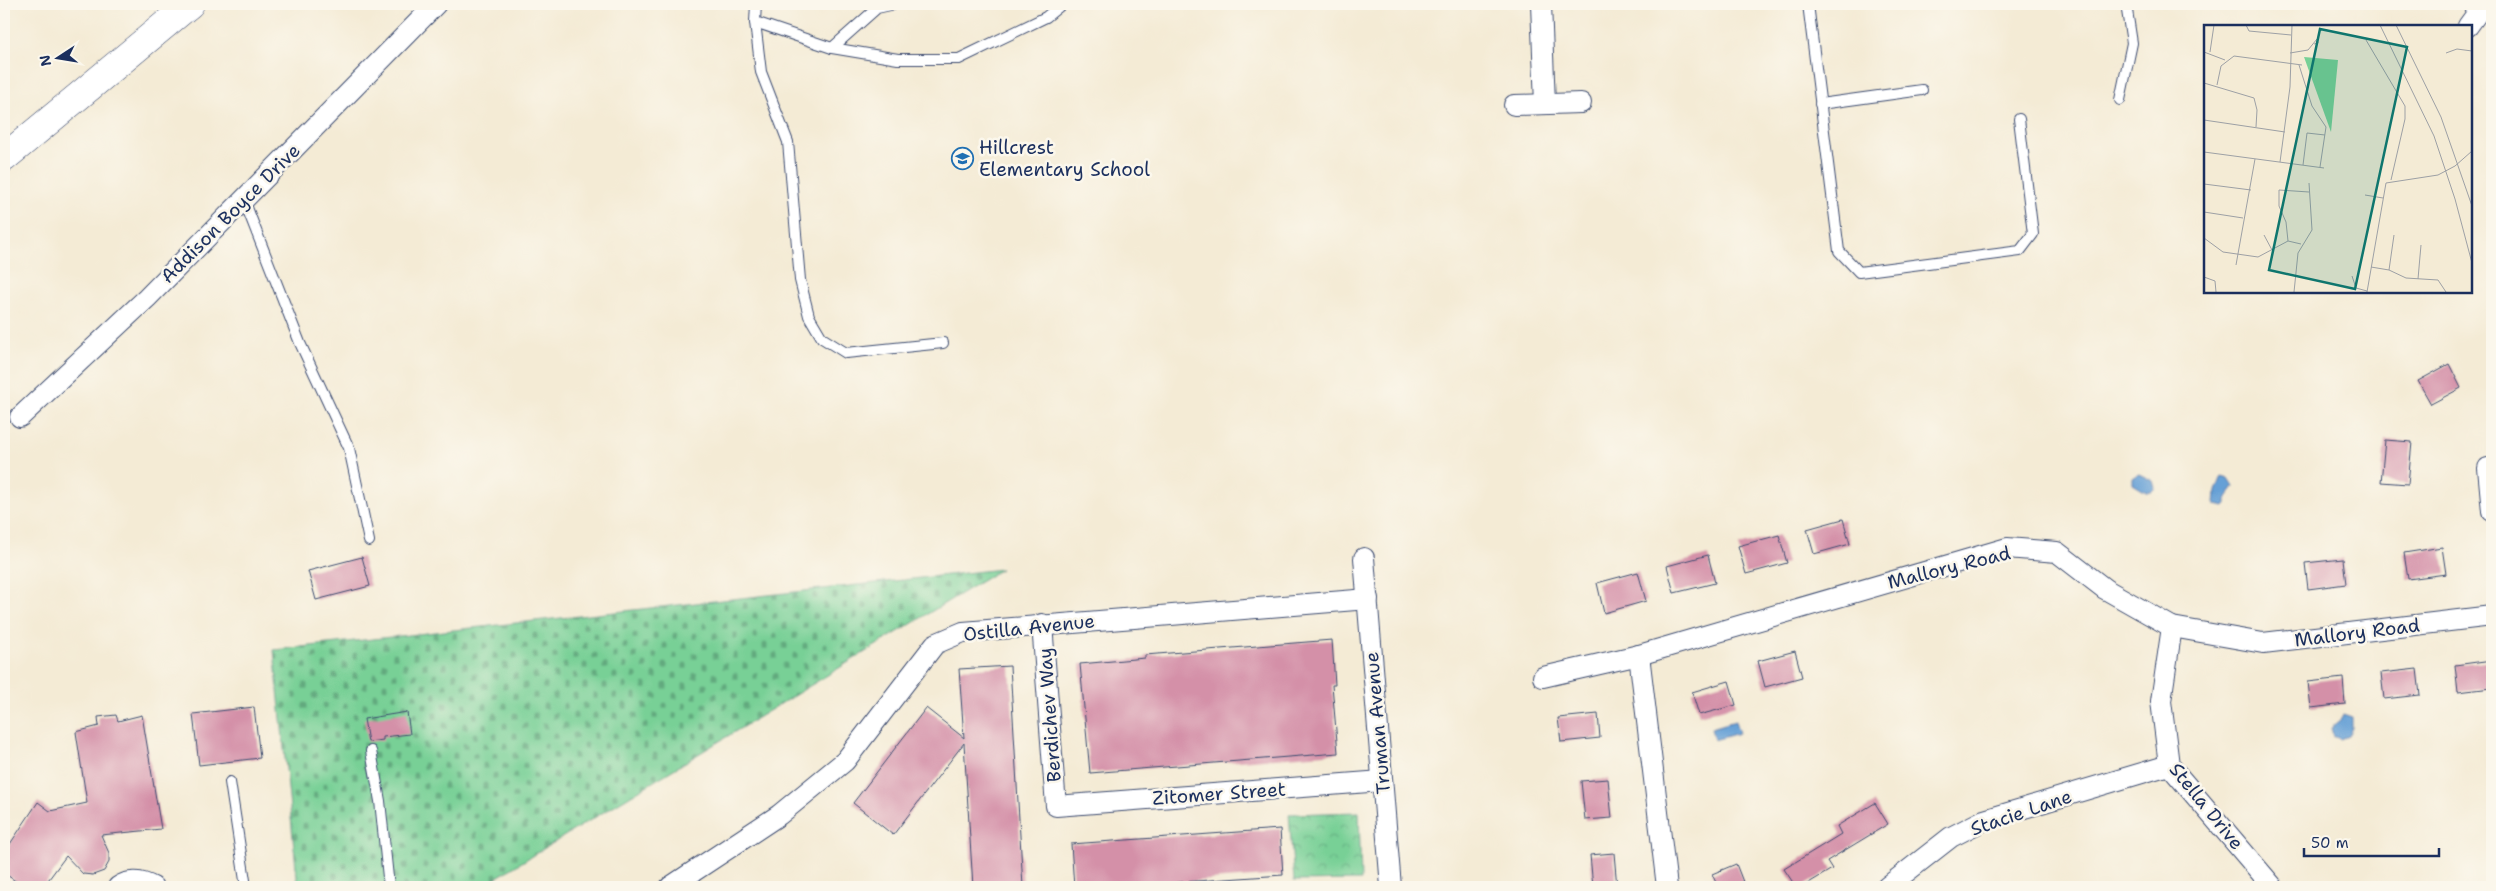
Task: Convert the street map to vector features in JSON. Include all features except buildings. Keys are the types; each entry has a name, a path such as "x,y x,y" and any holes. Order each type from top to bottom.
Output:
{"highway":[{"path":"4,158 190,4"}],"street":[{"name":"Addison Boyce Drive","path":"20,417 147,298 436,4"},
{"path":"1541,4 1545,104"},
{"path":"2469,25 2484,4"},
{"path":"1514,105 1581,102"},
{"path":"2488,468 2492,510"},
{"name":"Mallory Road","path":"1543,677 1638,654 2007,548 2057,552 2105,589 2172,627 2263,643 2492,616"},
{"name":"Truman Avenue","path":"1364,558 1391,887"},
{"name":"Ostilla Avenue","path":"670,887 779,815 845,761 935,644 963,632 1042,624 1368,599"},
{"name":"Berdichev Way","path":"1042,624 1056,806"},
{"name":"Stella Drive","path":"2172,627 2161,701 2169,765 2273,887"},
{"path":"1638,654 1667,887"},
{"name":"Stacie Lane","path":"1887,887 1951,837 1984,820 2169,765"},
{"name":"Zitomer Street","path":"1056,806 1382,781"},
{"path":"118,887 131,882 141,882 153,887"}],"lane":[{"path":"756,4 755,22 762,72 788,142 800,280 809,316 822,338 846,353 942,343"},
{"path":"832,48 877,8 895,4"},
{"path":"755,22 832,48 898,59 959,60 1046,17 1062,4"},
{"path":"1808,4 1839,251 1858,272 2020,251 2033,234 2019,119"},
{"path":"2120,100 2132,44 2126,4"},
{"path":"1820,104 1922,90"},
{"path":"244,200 300,343 350,448 369,540"},
{"path":"371,751 380,801 389,887"},
{"path":"230,782 246,887"}],"green space":[{"path":"1001,569 481,887 298,887 274,650"},
{"path":"1359,812 1361,880 1294,881 1289,814"}],"water":[{"path":"2139,474 2153,481 2155,488 2151,492 2146,492 2133,484 2133,478"},
{"path":"2222,476 2229,478 2234,486 2225,506 2215,504 2216,491"},
{"path":"2343,714 2352,717 2352,728 2348,735 2340,738 2333,735 2331,728 2340,721"},
{"path":"1735,721 1739,733 1714,740 1711,728"}],"place":[{"name":"Hillcrest Elementary School","path":"963,158"}]}
